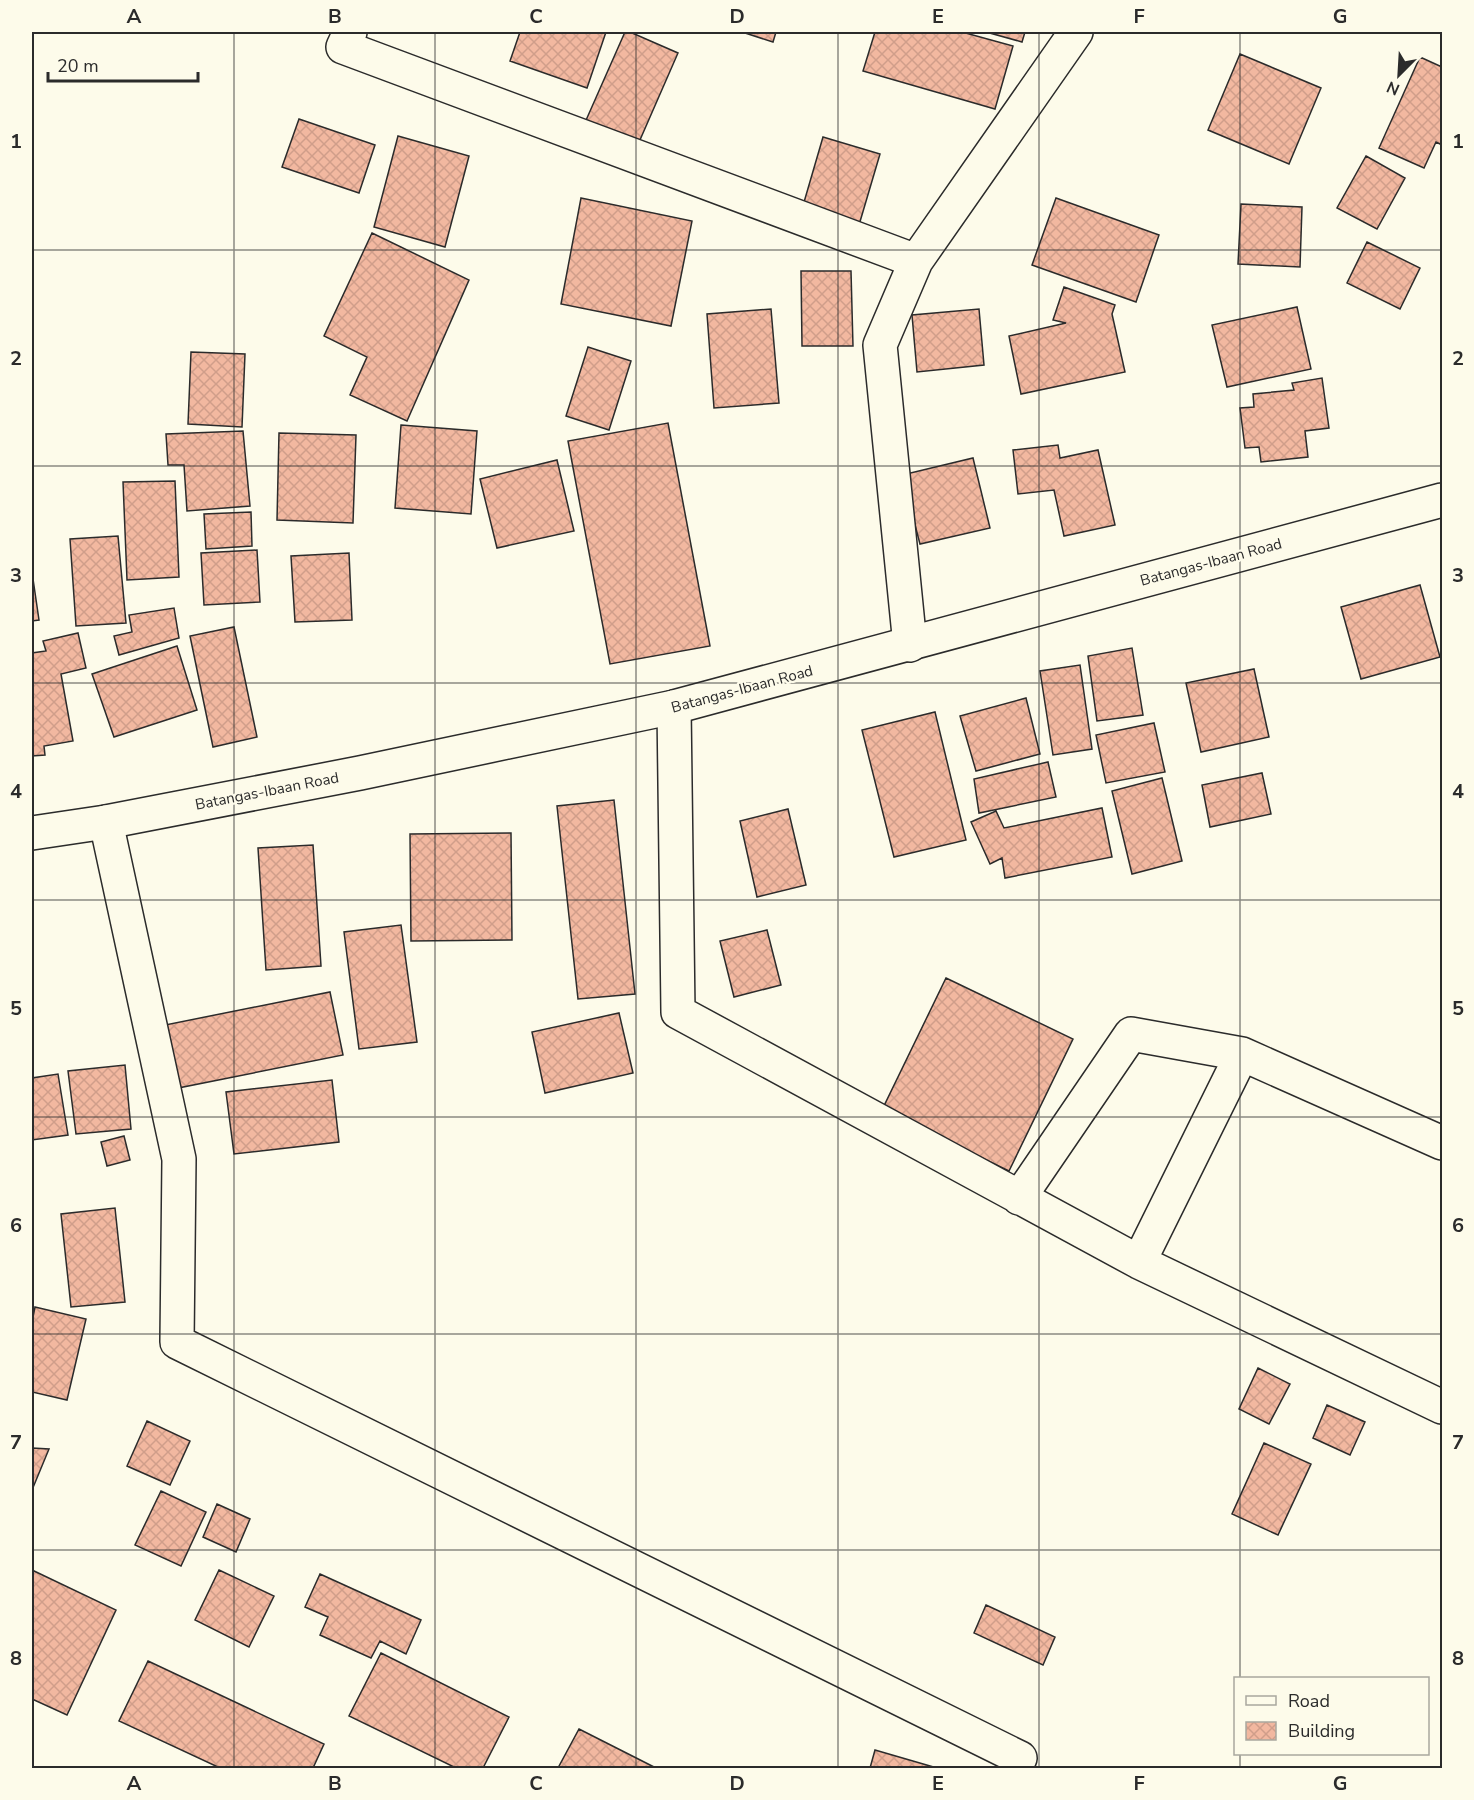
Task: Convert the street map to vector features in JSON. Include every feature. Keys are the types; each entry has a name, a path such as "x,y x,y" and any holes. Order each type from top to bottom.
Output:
{"street":[{"path":"350,32 343,47 916,261"},
{"path":"910,645 880,345 916,261 1076,32"},
{"name":"Batangas-Ibaan Road","path":"32,833 106,822 360,773 674,707 1443,500"},
{"path":"674,707 678,1012 1139,1262 1443,1407"},
{"path":"106,822 179,1159 177,1342 1020,1758"},
{"path":"1019,1198 1131,1034 1242,1054 1443,1143"},
{"path":"1139,1262 1242,1054"}],"building":[{"path":"520,32 606,32 587,88 510,61"},
{"path":"625,32 630,32 678,53 636,149 583,127"},
{"path":"742,32 776,32 773,42"},
{"path":"875,32 962,32 1013,46 995,109 863,71"},
{"path":"986,32 1025,32 1022,42"},
{"path":"1240,54 1321,88 1289,164 1208,130"},
{"path":"1420,57 1442,67 1442,145 1436,142 1424,168 1379,148"},
{"path":"299,119 375,145 359,193 282,167"},
{"path":"398,136 469,156 445,247 374,227"},
{"path":"823,137 880,154 859,225 802,209"},
{"path":"1366,156 1405,178 1377,229 1337,208"},
{"path":"581,198 692,221 671,326 561,304"},
{"path":"1056,198 1159,235 1136,302 1032,265"},
{"path":"1241,204 1302,207 1300,267 1238,264"},
{"path":"372,233 469,280 407,421 350,395 367,357 324,336"},
{"path":"1367,242 1420,268 1400,309 1347,283"},
{"path":"801,271 851,271 853,346 802,346"},
{"path":"1064,287 1115,305 1112,314 1125,372 1021,394 1009,336 1066,323 1053,320"},
{"path":"1297,307 1311,369 1227,387 1212,325"},
{"path":"771,309 779,403 714,408 707,314"},
{"path":"979,309 984,365 917,372 912,315"},
{"path":"588,347 631,361 609,430 566,416"},
{"path":"191,352 245,354 242,427 188,424"},
{"path":"1322,378 1329,428 1305,431 1308,457 1261,462 1259,447 1245,448 1240,408 1254,407 1253,394 1294,390 1292,383"},
{"path":"668,423 710,646 610,664 568,441"},
{"path":"401,425 477,431 471,514 395,508"},
{"path":"243,431 250,506 187,511 184,465 168,465 166,434"},
{"path":"279,433 356,435 353,523 277,520"},
{"path":"1058,445 1060,458 1098,450 1115,525 1064,536 1054,490 1018,494 1013,450"},
{"path":"973,458 990,528 920,544 902,475"},
{"path":"557,460 574,531 497,548 480,479"},
{"path":"175,481 179,577 127,580 123,482"},
{"path":"251,512 252,546 206,549 204,514"},
{"path":"118,536 126,623 76,626 70,539"},
{"path":"257,550 260,602 204,605 201,553"},
{"path":"349,553 352,620 295,622 291,556"},
{"path":"32,572 39,620 32,621"},
{"path":"1420,585 1440,657 1361,679 1341,607"},
{"path":"174,608 179,638 119,655 114,636 132,632 129,615"},
{"path":"234,627 257,737 213,747 190,636"},
{"path":"78,633 86,668 61,674 73,741 44,746 45,755 32,756 32,653 46,651 43,641"},
{"path":"177,646 197,710 114,737 92,674"},
{"path":"1132,648 1143,715 1097,721 1088,656"},
{"path":"1080,665 1092,749 1053,755 1040,671"},
{"path":"1254,669 1269,737 1201,752 1186,683"},
{"path":"1026,698 1040,754 976,771 960,716"},
{"path":"935,712 966,840 894,857 862,730"},
{"path":"1154,723 1165,772 1106,783 1096,735"},
{"path":"1048,762 1056,797 979,813 974,779"},
{"path":"1262,773 1271,814 1210,827 1202,785"},
{"path":"1162,778 1182,861 1132,874 1112,791"},
{"path":"614,800 635,994 578,999 557,806"},
{"path":"1102,808 1112,857 1005,878 1002,858 990,864 971,822 996,811 1004,828"},
{"path":"788,809 806,885 757,897 740,821"},
{"path":"511,833 512,940 411,941 410,834"},
{"path":"313,845 321,966 266,970 258,848"},
{"path":"401,925 417,1042 359,1049 344,932"},
{"path":"767,930 781,985 734,997 720,941"},
{"path":"946,978 1073,1039 1009,1171 882,1110"},
{"path":"330,992 343,1055 173,1089 160,1026"},
{"path":"619,1013 633,1073 545,1093 532,1032"},
{"path":"125,1065 131,1129 76,1134 68,1071"},
{"path":"58,1074 68,1135 32,1140 32,1078"},
{"path":"332,1080 339,1142 234,1154 226,1092"},
{"path":"124,1136 130,1160 107,1166 101,1142"},
{"path":"115,1208 125,1302 71,1307 61,1214"},
{"path":"35,1307 86,1319 67,1400 32,1392 32,1322"},
{"path":"1258,1368 1290,1384 1269,1424 1239,1409"},
{"path":"1327,1405 1365,1422 1350,1455 1313,1438"},
{"path":"147,1421 190,1441 170,1485 127,1466"},
{"path":"1264,1443 1311,1464 1278,1535 1232,1514"},
{"path":"32,1448 49,1449 32,1490"},
{"path":"161,1491 206,1512 181,1566 135,1545"},
{"path":"217,1504 250,1519 236,1552 203,1537"},
{"path":"32,1570 116,1610 67,1715 32,1699"},
{"path":"219,1570 274,1596 249,1647 195,1620"},
{"path":"320,1574 421,1620 406,1654 380,1641 371,1658 320,1635 328,1617 305,1607"},
{"path":"986,1605 1055,1637 1043,1665 974,1633"},
{"path":"381,1653 509,1717 483,1768 456,1768 349,1716"},
{"path":"148,1661 324,1744 313,1768 220,1768 119,1721"},
{"path":"579,1729 656,1768 558,1768"},
{"path":"875,1750 937,1768 870,1768"}]}
